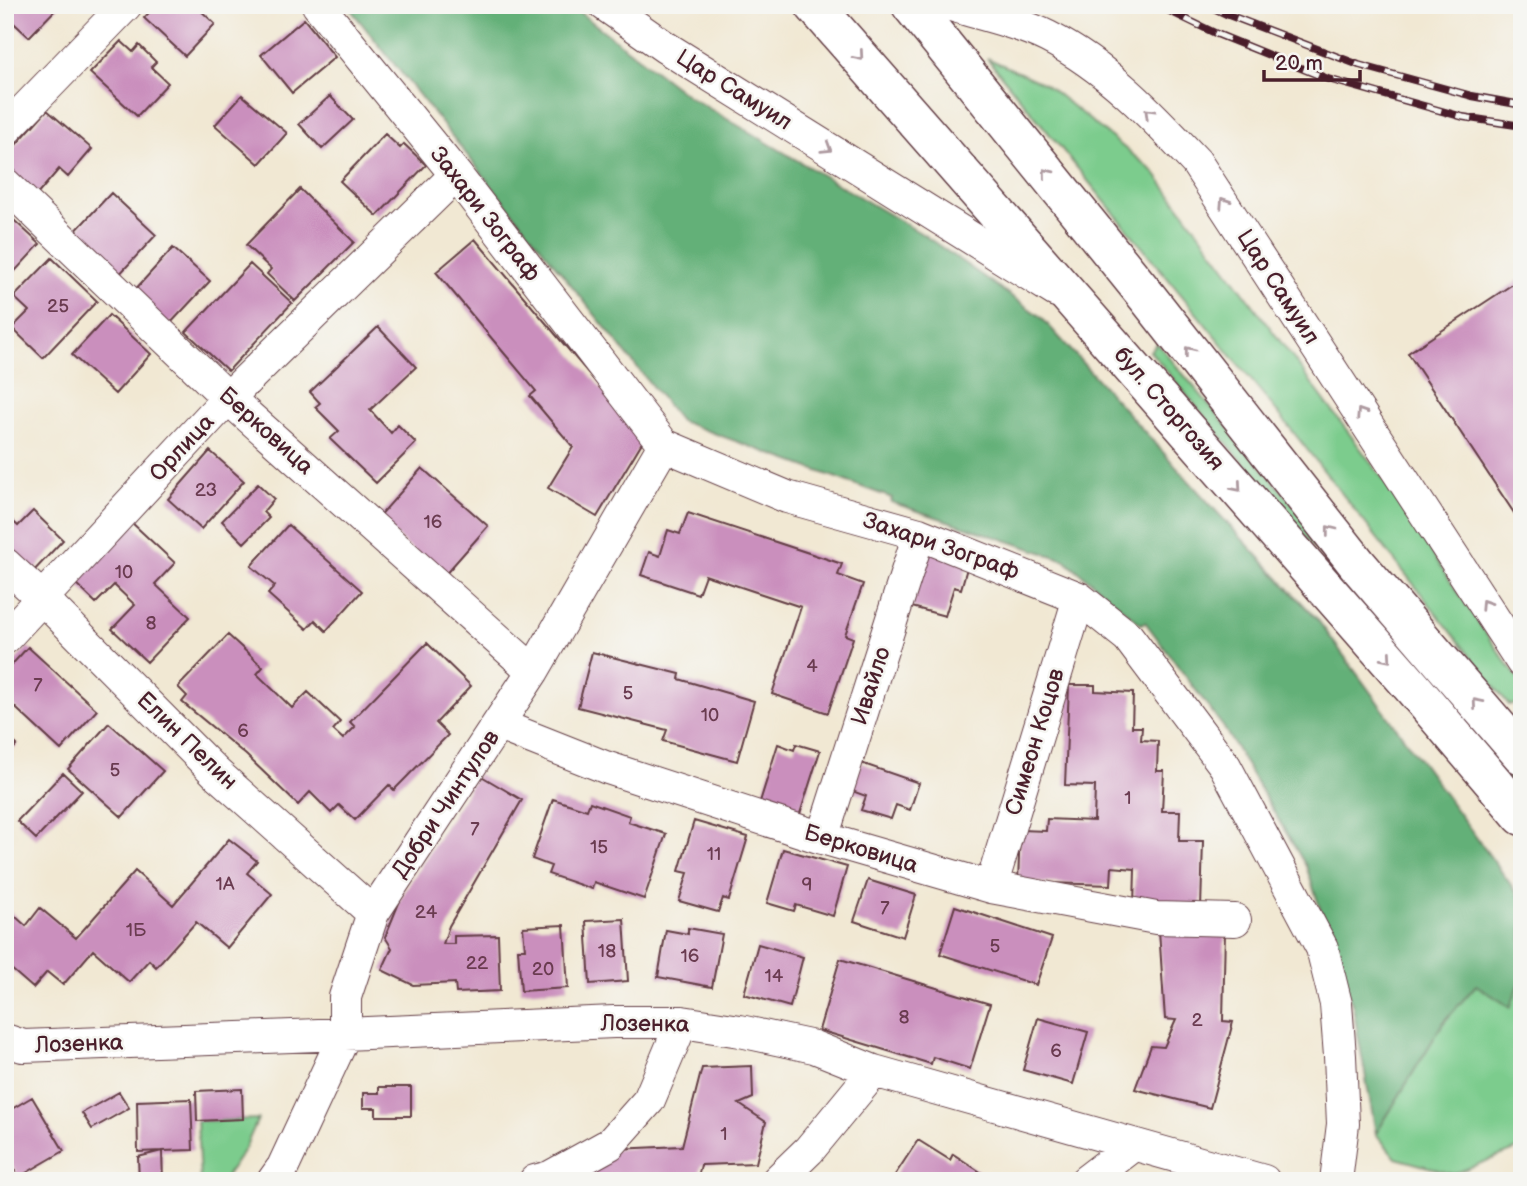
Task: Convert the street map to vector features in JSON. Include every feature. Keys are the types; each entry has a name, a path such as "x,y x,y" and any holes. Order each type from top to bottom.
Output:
{"main road":[{"name":"бул. Сторгозия","path":"814,5 1080,306 1522,816"},
{"path":"911,5 1140,287 1357,565 1522,755"}],"street":[{"path":"5,130 126,5"},
{"name":"Захари Зограф","path":"318,5 456,175 664,445 787,497 919,534 1079,598 1128,636 1225,766 1322,947 1336,1003 1340,1056 1343,1124 1336,1181"},
{"name":"Цар Самуил","path":"605,5 665,47 1080,306"},
{"name":"Цар Самуил","path":"950,5 1046,36 1082,57 1142,106 1196,162 1522,662"},
{"name":"Орлица","path":"5,638 228,398 456,175"},
{"name":"Берковица","path":"5,184 228,398 533,671"},
{"name":"Добри Чинтулов","path":"273,1181 283,1167 345,1034 345,997 373,913 533,671 664,445"},
{"name":"Ивайло","path":"822,838 919,534"},
{"name":"Елин Пелин","path":"5,564 216,772 373,913"},
{"name":"Симеон Коцов","path":"991,887 1079,598"},
{"name":"Берковица","path":"499,725 605,767 822,838 991,887 1156,918 1235,920"},
{"name":"Лозенка","path":"11,1050 614,1022 682,1022 814,1047 874,1071 1264,1181"},
{"path":"535,1181 550,1177 610,1144 649,1100 682,1022"},
{"path":"777,1181 809,1150 874,1071"},
{"path":"1086,1181 1133,1145"}],"green space":[{"path":"347,5 570,5 688,96 924,235 1041,317 1317,619 1522,900 1522,977 1510,1007 1476,985 1443,1023 1376,1134 1353,1007 1306,866 1224,728 1145,622 1141,624 1065,560 891,502 892,498 680,421"},
{"path":"987,58 1045,84 1153,171 1381,476 1522,684 1522,704 1509,705 1275,409"},
{"path":"1157,343 1373,599 1522,770 1522,797 1150,351"},
{"path":"1522,977 1522,1145 1518,1149 1453,1174 1396,1158 1376,1134 1443,1023 1476,985 1510,1006"},
{"path":"258,1119 245,1148 223,1181 200,1181 197,1121"}],"building":[{"path":"5,5 60,5 29,37 5,15"},
{"path":"156,5 195,5 215,24 185,56 144,18"},
{"path":"304,19 335,57 292,93 261,55"},
{"path":"121,41 133,52 139,45 156,62 151,67 168,83 137,116 90,73"},
{"path":"242,95 287,133 259,164 215,125"},
{"path":"330,96 353,120 322,149 299,124"},
{"path":"47,110 92,149 68,177 59,169 36,196 5,169 5,157"},
{"path":"385,134 400,148 404,144 426,165 377,216 340,181"},
{"path":"300,189 354,242 295,301 267,274 271,269 246,245"},
{"path":"111,193 156,235 115,279 70,237"},
{"path":"5,212 40,244 5,282"},
{"path":"475,239 644,439 597,517 548,488 573,447 530,396 536,391 436,272"},
{"path":"173,248 210,281 168,326 132,293"},
{"path":"52,258 97,301 43,358 12,328 29,311 14,297"},
{"path":"250,264 292,303 228,371 186,332"},
{"path":"1522,278 1522,525 1408,353"},
{"path":"109,315 151,354 115,394 72,355"},
{"path":"378,327 416,367 370,410 391,433 398,425 416,443 376,483 330,439 339,431 315,407 320,403 310,392"},
{"path":"210,451 244,481 201,529 168,499"},
{"path":"422,468 488,526 443,577 377,519"},
{"path":"258,484 274,499 263,512 269,518 244,543 222,521"},
{"path":"33,511 63,540 31,574 5,550 5,514 18,526"},
{"path":"688,513 842,564 838,575 863,584 845,635 853,638 828,713 772,694 801,607 705,575 698,594 641,575 649,552 660,556 668,530 680,534"},
{"path":"130,521 175,563 155,584 190,617 147,662 112,629 135,605 114,585 96,603 73,581"},
{"path":"288,525 362,591 326,631 315,620 307,629 268,594 275,586 251,566"},
{"path":"929,544 971,554 961,589 954,587 945,616 912,607"},
{"path":"228,635 263,667 257,674 292,708 308,692 340,722 333,730 343,739 355,727 350,722 427,643 471,686 436,723 448,735 394,790 389,785 355,820 339,805 331,813 310,792 298,805 246,755 182,702 187,696 178,687"},
{"path":"28,647 97,710 61,750 5,698 5,672"},
{"path":"592,652 680,674 679,679 754,701 737,761 663,741 667,730 578,707"},
{"path":"1069,685 1095,685 1095,691 1133,693 1132,727 1142,727 1141,740 1158,741 1157,771 1164,771 1162,811 1180,811 1179,841 1203,841 1201,908 1134,906 1135,869 1112,867 1111,885 1018,882 1020,830 1046,831 1047,819 1094,821 1095,786 1065,785"},
{"path":"109,723 163,771 122,817 68,769"},
{"path":"5,734 17,745 5,757"},
{"path":"778,744 794,750 796,744 820,751 797,823 759,805"},
{"path":"861,763 919,783 910,810 896,805 891,819 861,810 866,796 852,791"},
{"path":"63,773 82,791 36,839 17,821"},
{"path":"478,774 522,800 449,926 443,944 454,944 454,936 498,935 500,991 456,993 455,983 413,985 382,970 392,948 385,937 401,898"},
{"path":"553,799 587,810 590,802 630,816 628,822 666,834 644,899 594,882 592,889 548,874 551,866 532,859"},
{"path":"694,821 748,837 729,900 723,898 718,912 679,901 688,873 679,871"},
{"path":"229,839 257,861 247,873 272,894 227,948 196,922 156,967 149,960 129,982 93,950 63,985 47,972 33,988 9,967 5,971 5,907 26,926 40,908 76,938 135,871 173,905"},
{"path":"783,849 847,867 833,916 796,905 794,911 767,903"},
{"path":"868,880 916,895 903,937 854,921"},
{"path":"955,906 1052,938 1036,985 940,954"},
{"path":"624,919 628,981 590,984 586,921"},
{"path":"564,925 568,988 521,991 518,949 525,949 523,927"},
{"path":"688,928 722,934 712,987 658,977 666,930 688,934"},
{"path":"1159,930 1225,930 1223,1021 1233,1022 1210,1108 1135,1089 1151,1046 1164,1047 1176,1020 1165,1019"},
{"path":"758,944 803,957 790,1007 744,994"},
{"path":"840,959 990,1004 970,1069 933,1057 931,1064 819,1030"},
{"path":"1038,1018 1088,1032 1073,1084 1023,1070"},
{"path":"752,1066 753,1098 739,1104 766,1122 756,1163 701,1165 697,1181 578,1181 616,1149 682,1146 702,1068"},
{"path":"379,1087 411,1087 411,1116 376,1116 376,1108 363,1108 363,1093 379,1093"},
{"path":"242,1089 243,1119 197,1121 196,1091"},
{"path":"119,1092 129,1108 92,1129 82,1113"},
{"path":"32,1097 64,1151 19,1177 5,1153 5,1113"},
{"path":"191,1099 193,1150 138,1152 137,1101"},
{"path":"918,1140 950,1160 953,1154 994,1181 891,1181"},
{"path":"162,1151 163,1181 139,1181 138,1157"}],"railway":[{"path":"1157,5 1217,34 1328,79 1463,117 1522,126"},
{"path":"1207,5 1359,65 1472,96 1522,105"}]}
